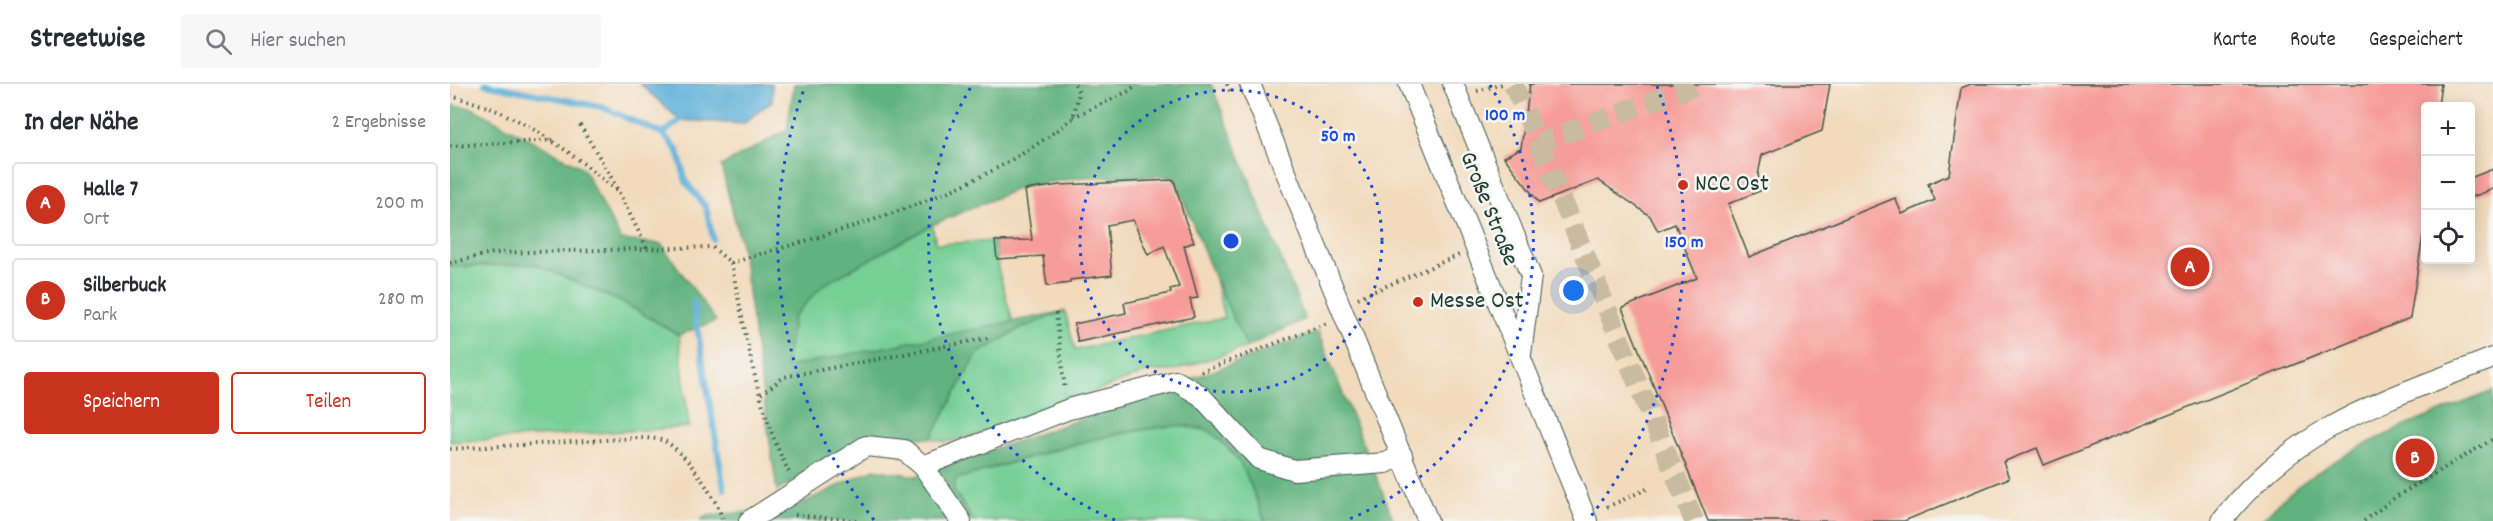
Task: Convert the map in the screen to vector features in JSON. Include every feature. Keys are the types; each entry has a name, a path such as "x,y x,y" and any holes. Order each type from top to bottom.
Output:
{"lane":[{"path":"1251,84 1428,521"},
{"name":"Große Straße","path":"1409,84 1587,521"},
{"path":"1453,84 1531,276 1520,356"},
{"path":"2222,521 2244,492 2270,467 2331,425 2493,358"},
{"path":"923,466 1069,409 1176,381 1200,395 1259,459 1294,470 1386,462 1402,455"},
{"path":"749,521 866,446 904,450 923,466 961,521"}],"path":[{"path":"1072,118 1079,93 1075,84"},
{"path":"731,263 934,199 1004,165 1072,118 1129,92 1137,84"},
{"path":"1471,93 1502,84"},
{"path":"450,96 484,104 555,140 618,192"},
{"path":"580,125 647,249"},
{"path":"450,146 555,140"},
{"path":"450,263 493,253 712,247 731,263 761,394 777,450 799,490"},
{"path":"1176,381 1325,325 1343,310 1476,247"},
{"path":"1056,313 1069,409"},
{"path":"761,394 784,377 988,338"},
{"path":"450,449 638,438 663,440 692,464 720,508 723,521"},
{"path":"2364,521 2397,496 2493,439"},
{"path":"1606,507 1649,488"},
{"path":"770,508 788,514 856,521"}],"green space":[{"path":"794,84 1211,84 1305,319 1247,347 1215,279 1174,176 1085,177 1024,186 932,225 823,285 793,317 786,367 1065,311 1019,329 977,354 931,438 864,438 777,491 741,244 721,166 787,130"},
{"path":"450,105 472,108 583,168 621,240 661,244 716,321 679,335 626,304 535,264 450,267"},
{"path":"932,225 936,244 994,241 998,269 1013,322 786,368 793,317 823,285"},
{"path":"535,264 626,304 679,335 689,427 450,442 450,267"},
{"path":"1215,279 1247,347 1172,371 1150,371 978,435 945,442 931,438 977,354 1019,329 1065,311 1075,350 1224,318"},
{"path":"1318,332 1394,521 1265,521 1245,472 1231,450 1211,432 1191,426 1126,432 956,479 953,490 974,521 700,521 706,516 792,508 874,469 916,476 1110,409"},
{"path":"2493,391 2493,521 2261,521 2311,476 2339,459 2399,429"},
{"path":"1171,425 1210,431 1241,462 1265,521 974,521 953,490 956,479 1094,439"}],"water":[{"path":"640,84 772,84 772,101 743,124 680,120"}],"building":[{"path":"1530,84 1830,84 1822,131 1762,155 1758,175 1762,190 1728,204 1749,257 1895,198 1902,214 1935,200 1928,184 1949,175 1961,88 1971,84 2441,84 2439,102 2421,102 2421,248 2410,318 2044,465 2037,448 2003,462 2009,478 1904,521 1708,521 1622,308 1697,278 1675,224 1658,231 1650,216 1598,180 1539,203 1504,157 1521,148"},
{"path":"2493,169 2493,189 2475,196 2475,176"},
{"path":"1174,180 1185,220 1194,242 1184,246 1198,298 1190,299 1194,317 1078,342 1074,324 1126,313 1124,303 1171,293 1170,289 1179,287 1164,246 1148,255 1133,220 1107,225 1112,275 1070,280 1070,283 1047,286 1043,256 997,259 995,241 1032,240 1025,190 1060,185"}],"waterway":[{"path":"485,84 602,107 663,134"},
{"path":"682,113 680,120 663,134 678,151 686,182 706,207 713,239"},
{"path":"693,302 724,489"}],"tunnel":[{"path":"1513,84 1539,143 1699,84"},
{"path":"1539,143 1694,521"}],"place":[{"name":"NCC Ost","path":"1683,185"},
{"name":"Halle 7","path":"2190,267"},
{"name":"Messe Ost","path":"1418,302"},
{"name":"Silberbuck","path":"2415,458"}]}
